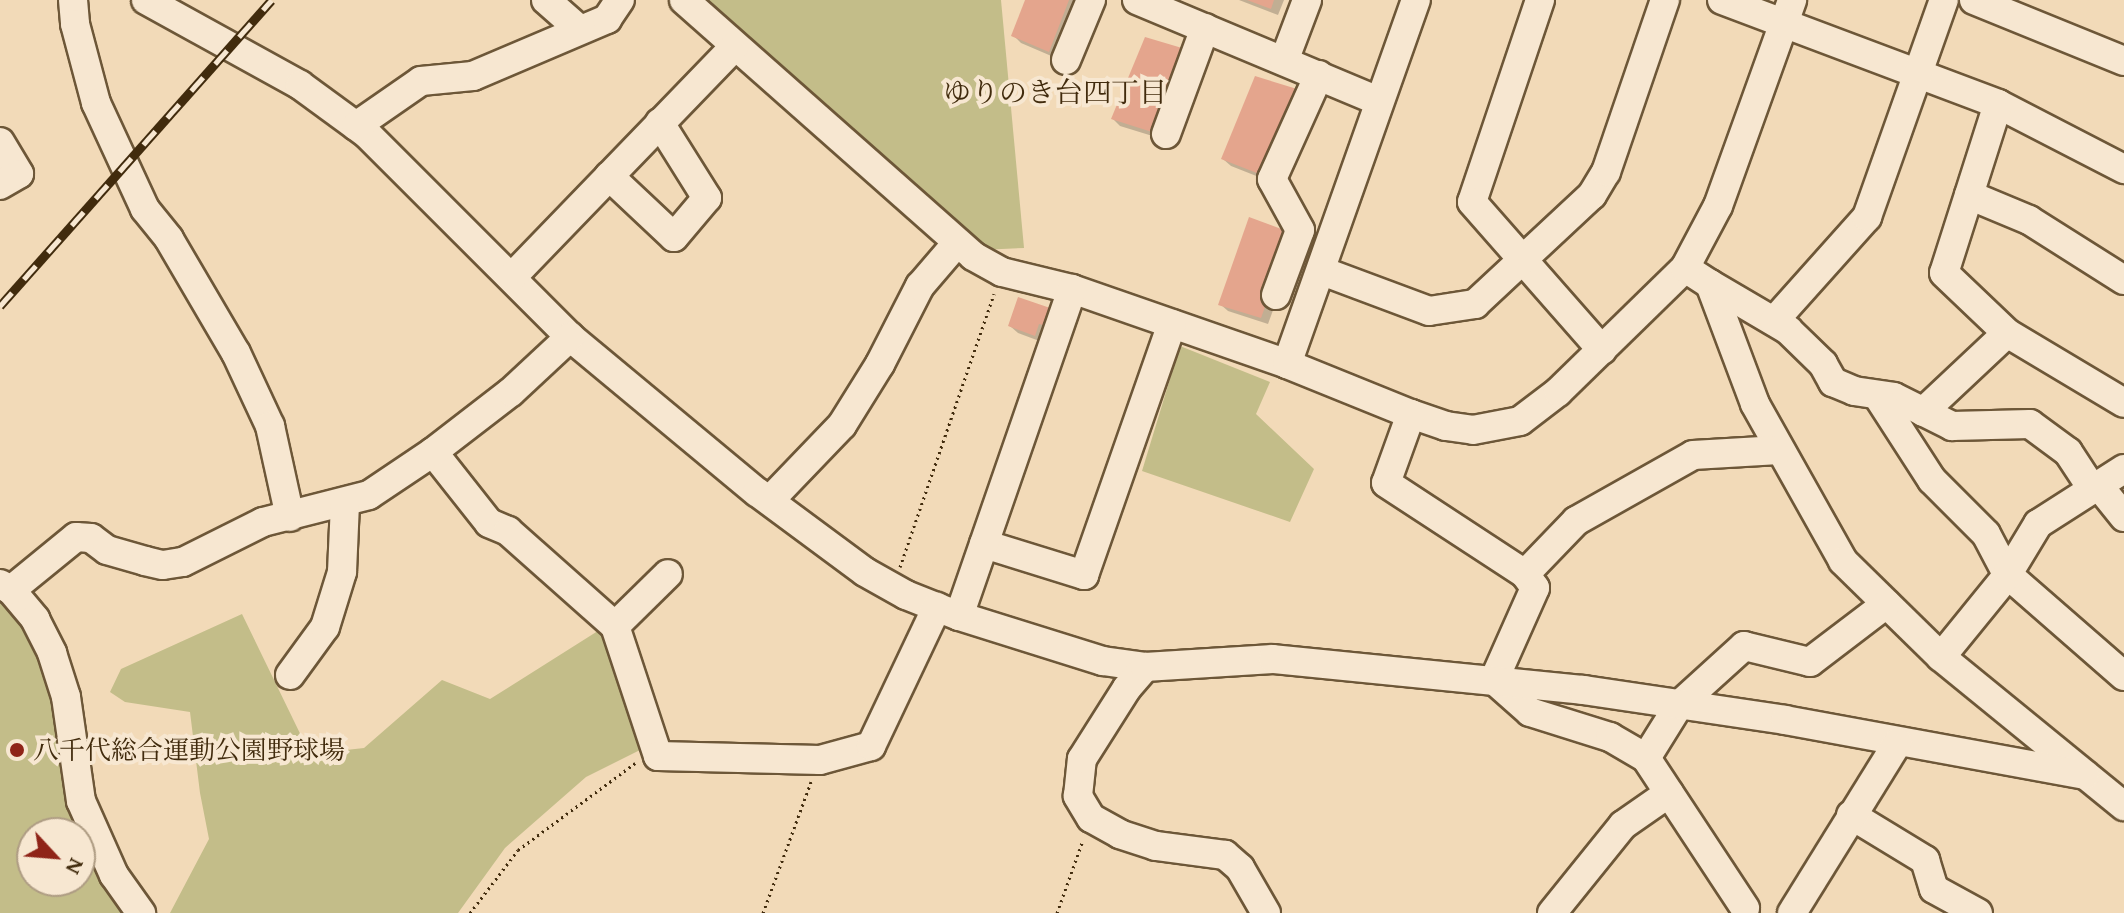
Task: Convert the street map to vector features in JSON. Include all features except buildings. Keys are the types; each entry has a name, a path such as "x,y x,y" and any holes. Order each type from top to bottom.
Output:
{"street":[{"path":"73,0 75,24 96,103 145,209 169,239 236,353 270,426 290,517"},
{"path":"146,0 300,85 356,126 401,164 570,337 770,500 865,572 893,588 948,611 1103,661 1145,667 1273,659 1494,680 1679,705 2085,775"},
{"path":"546,0 580,30"},
{"path":"356,126 421,81 473,76 607,19 620,0"},
{"path":"684,0 956,244 1002,272 1072,289 1287,364 1411,414 1446,426 1473,430 1520,421 1558,392 1685,268 1718,206 1788,12"},
{"path":"1066,60 1091,0"},
{"path":"1137,0 1379,101"},
{"path":"1284,61 1307,0"},
{"path":"1287,364 1416,0"},
{"path":"1540,0 1472,202 1522,263 1602,350"},
{"path":"1322,271 1429,311 1475,304 1592,195 1606,172 1665,0"},
{"path":"1722,0 1788,12 1920,75 1998,104 2124,169"},
{"path":"1774,321 1867,217 1920,75 1944,0"},
{"path":"1974,0 2124,61"},
{"path":"1166,134 1205,28"},
{"path":"512,277 734,47"},
{"path":"1276,295 1300,230 1272,179 1319,75"},
{"path":"1998,104 1944,273 2007,333 2124,403"},
{"path":"609,176 674,237 707,198 660,123"},
{"path":"0,142 19,174 0,185"},
{"path":"1969,195 2029,220 2124,280"},
{"path":"770,500 842,425 880,364 920,286 956,244"},
{"path":"1685,268 1774,321 1823,364 1833,382 1854,391 1894,397 1952,426 2030,424 2068,452 2124,517"},
{"path":"1710,284 1755,404 1843,561 1941,657 2124,806"},
{"path":"433,452 489,523 508,531 615,626 658,756 820,760 871,746 984,544 1072,289"},
{"path":"984,544 1084,575 1172,324"},
{"path":"1923,412 2007,333"},
{"path":"141,913 114,875 81,801 66,697 52,653 35,619 6,587 76,537 91,538 107,550 163,565 183,562 263,522 369,495 433,452 511,392 570,337"},
{"path":"1877,395 1932,480 1986,534 2007,574 2124,676"},
{"path":"1411,414 1386,483 1525,574 1535,588 1494,680"},
{"path":"1525,574 1576,521 1693,455 1779,450"},
{"path":"1941,657 2007,574 2038,524 2124,469"},
{"path":"290,675 325,627 342,572 345,502"},
{"path":"615,626 668,574"},
{"path":"1646,758 1679,705 1744,646 1810,662 1886,604"},
{"path":"1145,667 1127,688 1082,759 1078,796 1091,818 1120,834 1156,846 1225,855 1240,868 1266,913"},
{"path":"1494,680 1530,712 1610,737 1646,758 1747,911"},
{"path":"1792,913 1898,742"},
{"path":"1552,913 1623,825 1669,793"},
{"path":"1851,815 1925,860 1934,889 1978,913"}],"path":[{"path":"893,588 1002,272"},
{"path":"470,913 518,850 635,763 658,756"},
{"path":"763,913 792,827 820,760"},
{"path":"1057,913 1091,818"}],"shaded area":[{"path":"698,0 1001,0 1024,248 980,250"},
{"path":"1180,346 1270,382 1256,414 1314,469 1290,522 1142,471"},
{"path":"0,595 29,625 95,817 16,817 16,897 96,897 96,820 128,913 0,913"},
{"path":"242,614 310,754 364,748 442,680 490,699 601,629 644,748 586,777 505,848 458,913 170,913 209,839 190,712 125,702 110,692 121,669"}],"railway":[{"path":"0,306 272,0"}],"place":[{"name":"八千代総合運動公園野球場","path":"17,750"}],"district":[{"name":"ゆりのき台四丁目","path":"1055,92"}]}
